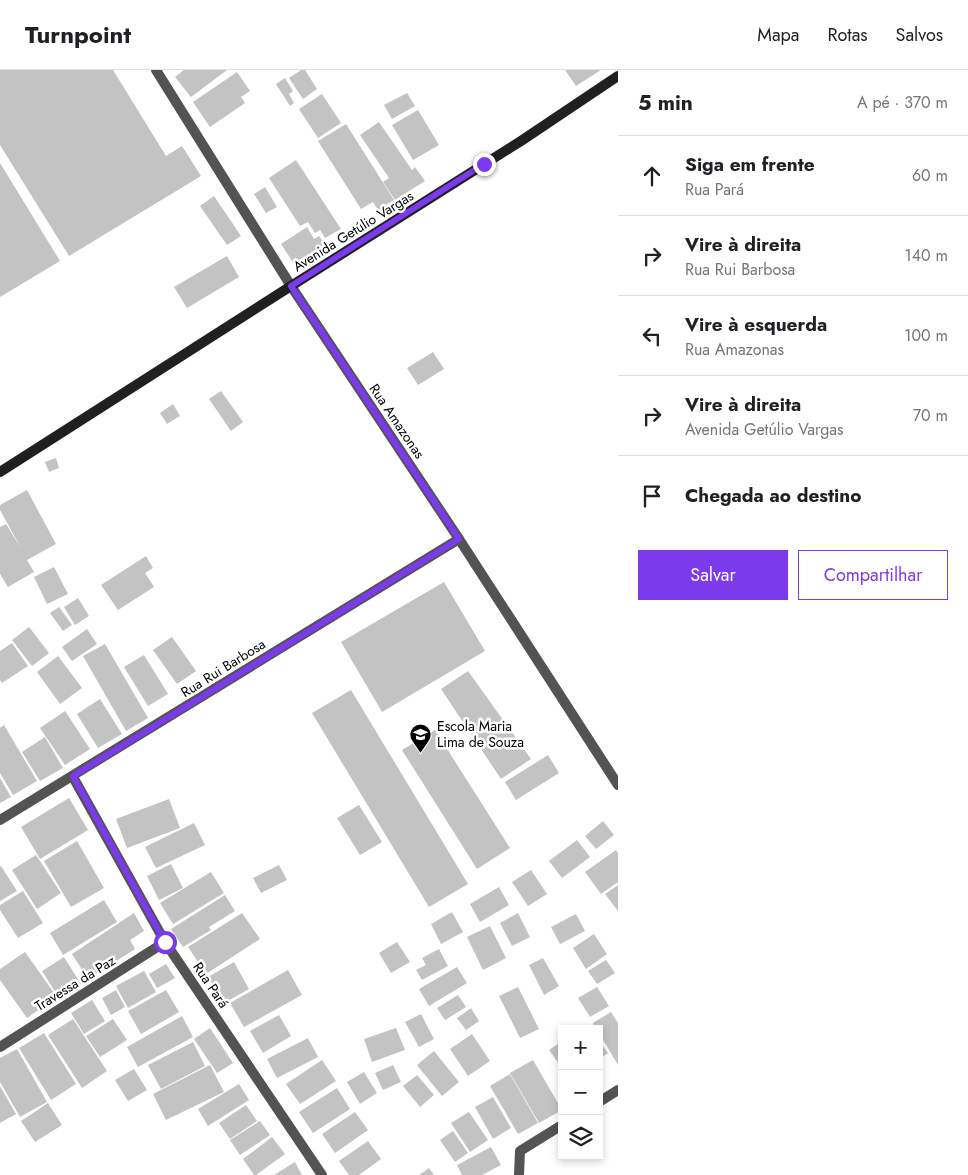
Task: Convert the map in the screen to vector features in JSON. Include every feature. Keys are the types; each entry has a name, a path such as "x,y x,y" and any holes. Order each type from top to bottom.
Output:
{"street":[{"name":"Rua Amazonas","path":"156,70 291,286 459,539 618,785"},
{"name":"Avenida Getúlio Vargas","path":"0,472 521,141 618,76"},
{"name":"Rua Rui Barbosa","path":"0,820 459,539"},
{"name":"Rua Pará","path":"73,776 165,942 322,1175"},
{"name":"Travessa da Paz","path":"0,1047 165,942"},
{"path":"603,1099 618,1090"},
{"path":"519,1175 520,1151 558,1127"}],"building":[{"path":"0,70 113,70 166,156 182,146 201,176 69,256 0,145"},
{"path":"184,70 227,70 191,97 175,77"},
{"path":"301,70 305,70 317,89 303,99 289,78"},
{"path":"565,70 601,70 576,86"},
{"path":"237,72 250,91 241,97 245,103 210,127 193,102"},
{"path":"285,78 293,91 289,94 294,103 290,106 276,84"},
{"path":"407,93 415,106 392,119 384,105"},
{"path":"322,94 341,123 318,138 299,109"},
{"path":"418,110 439,145 413,160 392,125"},
{"path":"379,122 412,170 415,167 425,181 395,200 383,182 389,178 360,135"},
{"path":"346,124 394,200 378,210 373,202 361,209 318,141"},
{"path":"296,160 341,229 325,238 320,230 315,233 308,222 300,226 269,178"},
{"path":"0,163 60,261 0,297"},
{"path":"265,187 277,207 266,213 254,194"},
{"path":"214,196 241,236 227,245 200,206"},
{"path":"307,227 314,239 319,236 327,247 296,267 281,244"},
{"path":"227,256 239,277 187,308 174,287"},
{"path":"433,352 444,369 418,385 407,368"},
{"path":"221,391 243,422 231,431 209,399"},
{"path":"173,404 180,416 167,424 160,413"},
{"path":"56,458 59,468 49,472 45,462"},
{"path":"27,490 56,544 27,560 34,572 8,587 0,574 0,527 6,524 21,548 0,510 0,505"},
{"path":"146,556 153,568 145,573 154,587 118,610 101,585"},
{"path":"54,567 68,594 47,604 34,577"},
{"path":"444,582 485,651 382,712 341,642"},
{"path":"78,598 89,616 75,625 64,607"},
{"path":"59,607 72,625 63,631 50,613"},
{"path":"29,627 49,653 32,666 12,640"},
{"path":"87,629 97,644 72,661 62,647"},
{"path":"172,637 196,671 177,684 153,650"},
{"path":"12,643 28,666 2,683 0,680 0,651"},
{"path":"105,644 148,718 126,731 83,656"},
{"path":"144,655 168,694 148,706 124,667"},
{"path":"58,656 82,688 60,704 37,672"},
{"path":"468,671 531,759 501,779 441,689"},
{"path":"351,690 468,884 429,907 312,713"},
{"path":"100,699 122,734 98,748 77,714"},
{"path":"65,711 90,749 65,765 40,728"},
{"path":"4,725 37,781 13,795 0,773 0,728"},
{"path":"435,730 510,848 477,869 402,750"},
{"path":"45,737 63,768 40,781 22,752"},
{"path":"548,755 559,773 516,800 505,782"},
{"path":"0,778 11,797 0,803"},
{"path":"69,798 88,830 40,859 21,827"},
{"path":"169,799 180,828 127,848 116,819"},
{"path":"359,805 382,842 360,855 337,818"},
{"path":"603,821 614,835 596,849 585,836"},
{"path":"194,823 205,845 156,868 145,847"},
{"path":"577,840 590,857 562,878 549,861"},
{"path":"77,841 104,888 71,907 44,861"},
{"path":"616,850 618,853 618,882 601,894 585,872"},
{"path":"36,855 61,893 37,909 12,870"},
{"path":"171,864 183,888 159,900 147,876"},
{"path":"279,865 287,880 261,893 253,878"},
{"path":"0,867 17,891 0,901"},
{"path":"531,870 547,894 528,906 512,882"},
{"path":"211,872 224,893 173,924 160,903"},
{"path":"618,885 618,911 605,894"},
{"path":"499,887 509,905 480,922 470,904"},
{"path":"23,891 43,923 18,938 0,910 0,905"},
{"path":"225,895 235,911 209,927 211,930 183,947 171,929"},
{"path":"104,900 117,922 63,955 50,933"},
{"path":"452,912 463,932 441,944 431,924"},
{"path":"134,913 144,931 130,940 135,949 88,979 72,954"},
{"path":"242,913 260,939 206,974 188,947"},
{"path":"518,913 530,937 512,946 500,923"},
{"path":"576,914 585,931 560,944 551,927"},
{"path":"490,926 506,958 483,970 467,937"},
{"path":"594,934 607,954 586,969 573,948"},
{"path":"397,942 410,962 391,973 379,953"},
{"path":"439,949 448,966 422,980 416,970 426,965 422,958"},
{"path":"25,952 57,997 27,1018 0,980 0,969"},
{"path":"64,957 81,984 59,998 42,971"},
{"path":"543,958 559,986 544,995 529,965"},
{"path":"606,960 615,973 597,984 588,971"},
{"path":"234,962 249,989 224,1003 208,977"},
{"path":"166,964 175,978 157,988 149,974"},
{"path":"457,967 467,983 429,1006 419,989"},
{"path":"288,970 302,995 244,1027 230,1003"},
{"path":"144,971 156,992 128,1008 116,986"},
{"path":"518,987 539,1029 520,1038 499,996"},
{"path":"597,987 609,1006 590,1017 578,998"},
{"path":"116,990 125,1007 111,1015 102,998"},
{"path":"166,990 179,1012 141,1034 128,1011"},
{"path":"458,995 466,1007 445,1020 437,1008"},
{"path":"92,1000 105,1021 84,1034 71,1013"},
{"path":"471,1008 479,1021 466,1030 457,1018"},
{"path":"611,1012 618,1023 618,1065 603,1040 603,1025 594,1025 593,1023"},
{"path":"421,1014 434,1039 419,1047 405,1022"},
{"path":"279,1015 291,1036 263,1053 250,1031"},
{"path":"182,1016 193,1037 138,1067 127,1047"},
{"path":"73,1019 107,1071 82,1088 48,1035"},
{"path":"113,1019 127,1040 100,1057 86,1036"},
{"path":"210,1028 233,1063 217,1073 194,1039"},
{"path":"396,1028 405,1050 372,1062 364,1039"},
{"path":"44,1033 76,1084 51,1100 19,1048"},
{"path":"472,1034 490,1061 468,1076 450,1049"},
{"path":"308,1038 318,1057 277,1078 267,1059"},
{"path":"193,1042 205,1066 161,1089 148,1065"},
{"path":"558,1044 558,1062 549,1050"},
{"path":"603,1046 608,1053 603,1056"},
{"path":"17,1049 47,1102 20,1117 0,1082 0,1058"},
{"path":"434,1051 459,1082 442,1096 417,1065"},
{"path":"322,1060 336,1081 300,1104 286,1084"},
{"path":"533,1060 558,1103 558,1112 539,1123 510,1073"},
{"path":"210,1065 224,1092 166,1120 153,1094"},
{"path":"393,1065 401,1082 383,1090 375,1073"},
{"path":"134,1069 147,1090 128,1101 115,1080"},
{"path":"364,1072 377,1093 360,1104 347,1082"},
{"path":"510,1074 538,1123 518,1134 490,1086"},
{"path":"417,1075 434,1095 420,1107 403,1086"},
{"path":"239,1084 249,1100 208,1126 198,1109"},
{"path":"0,1086 16,1114 0,1123"},
{"path":"337,1088 350,1109 313,1133 299,1112"},
{"path":"493,1097 511,1128 493,1139 475,1107"},
{"path":"48,1103 62,1125 35,1142 21,1121"},
{"path":"246,1105 257,1121 230,1139 219,1123"},
{"path":"355,1112 368,1130 335,1153 322,1134"},
{"path":"469,1112 488,1140 470,1152 451,1123"},
{"path":"260,1121 270,1135 240,1155 230,1140"},
{"path":"453,1131 468,1153 455,1162 440,1140"},
{"path":"272,1137 285,1154 254,1175 243,1159"},
{"path":"368,1141 381,1159 359,1175 349,1175 339,1161"},
{"path":"491,1147 501,1165 482,1175 462,1175 457,1165"},
{"path":"295,1162 302,1175 274,1175"},
{"path":"429,1168 434,1175 419,1175"}],"place":[{"name":"Escola Maria Lima de Souza","path":"421,753"}],"route":[{"path":"165,942 73,776 459,539 291,286 484,164"}]}
